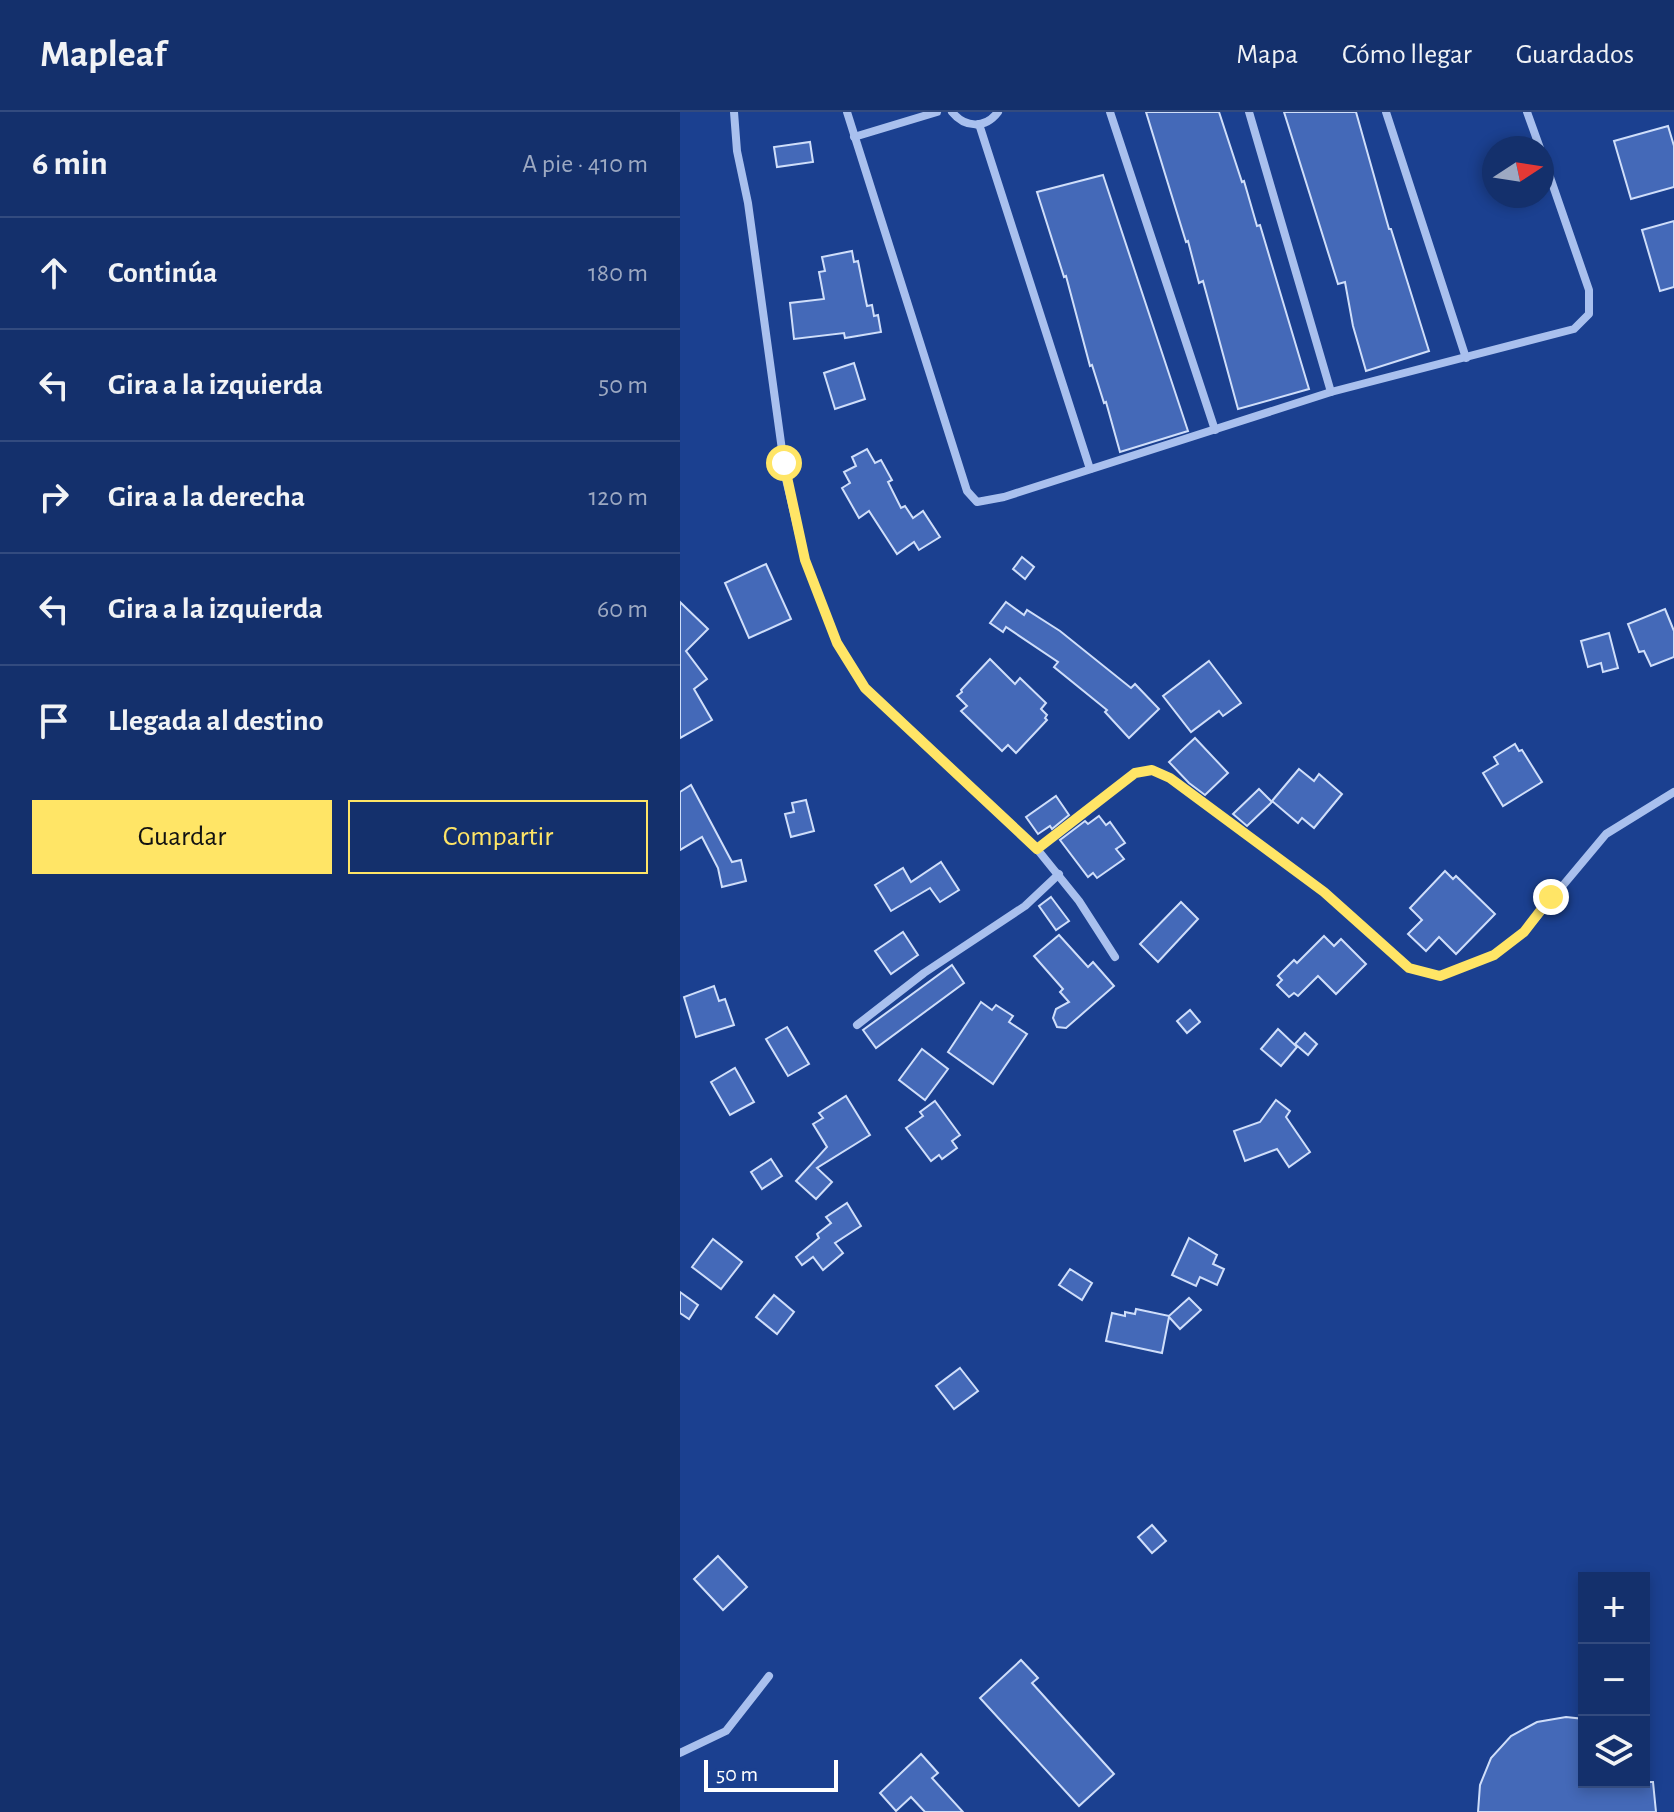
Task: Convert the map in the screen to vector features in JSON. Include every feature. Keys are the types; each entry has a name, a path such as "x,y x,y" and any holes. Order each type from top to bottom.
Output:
{"street":[{"path":"734,112 737,151 750,218 786,479 805,560 837,643 865,688 1037,849 1059,874 1115,957"},
{"path":"847,112 967,491 977,502 989,501 1331,392 1574,329 1589,314 1589,290 1554,189"},
{"path":"854,137 937,112"},
{"path":"952,112 962,121 979,124 987,122 998,112"},
{"path":"1110,112 1215,430"},
{"path":"1249,112 1331,392"},
{"path":"1386,112 1466,358"},
{"path":"1527,112 1536,136"},
{"path":"979,124 1090,469"},
{"path":"1037,849 1135,773 1152,770 1170,778 1324,892 1409,968 1440,976 1494,955 1524,932 1606,834 1674,792"},
{"path":"857,1025 924,973 1025,906 1059,874"},
{"path":"680,1753 726,1731 769,1676"}],"building":[{"path":"1146,112 1219,112 1257,226 1260,225 1309,389 1238,409 1203,281 1199,283"},
{"path":"1284,112 1356,112 1389,229 1429,351 1366,371 1345,282 1338,284"},
{"path":"1668,126 1674,146 1674,187 1631,199 1614,141"},
{"path":"810,142 813,162 777,167 774,147"},
{"path":"1103,175 1188,431 1120,452 1106,402 1090,366 1066,276 1037,192"},
{"path":"1674,221 1674,287 1660,291 1642,230"},
{"path":"852,251 854,262 858,261 867,306 872,305 874,316 878,315 881,332 845,338 844,333 794,339 790,303 824,299 819,272 825,271 822,257"},
{"path":"854,363 865,399 835,409 824,373"},
{"path":"867,449 875,463 881,460 892,480 888,482 901,508 905,506 913,518 923,511 940,537 919,550 914,542 897,554 869,511 859,518 842,488 850,483 844,472 856,466 852,457"},
{"path":"1022,557 1034,567 1025,579 1013,569"},
{"path":"766,564 791,619 749,638 725,583"},
{"path":"680,602 708,629 686,651 707,679 694,689 712,720 680,738"},
{"path":"1006,602 1024,615 1027,610 1060,631 1131,688 1135,684 1159,709 1129,738 1105,712 1107,710 1054,667 1058,662 1006,627 1003,632 990,623"},
{"path":"1665,609 1674,631 1674,657 1651,666 1644,651 1639,652 1628,624"},
{"path":"1609,633 1618,668 1603,672 1601,663 1588,667 1581,641"},
{"path":"990,659 1015,684 1020,678 1046,703 1041,709 1047,720 1016,753 1008,745 1002,751 961,711 967,706 957,696"},
{"path":"1209,661 1241,703 1223,716 1219,711 1191,732 1163,696"},
{"path":"1195,738 1228,773 1205,795 1169,762"},
{"path":"1515,744 1542,782 1503,806 1483,773 1498,764 1494,757"},
{"path":"1299,769 1314,781 1319,774 1342,794 1314,828 1302,818 1298,823 1272,801"},
{"path":"691,785 732,862 741,860 746,881 722,887 718,868 702,837 680,850 680,792"},
{"path":"1259,789 1272,802 1247,826 1233,814"},
{"path":"1056,796 1069,815 1052,829 1050,826 1038,834 1026,817"},
{"path":"806,800 814,831 791,837 785,814 794,812 792,803"},
{"path":"1099,816 1106,825 1110,822 1125,843 1116,849 1124,859 1097,878 1093,873 1088,877 1060,840 1085,821 1088,824"},
{"path":"941,862 959,890 940,902 930,888 891,911 875,885 903,868 911,882"},
{"path":"1445,871 1453,879 1456,876 1495,914 1456,954 1439,937 1426,951 1408,934 1422,920 1410,908"},
{"path":"1051,897 1069,921 1056,930 1039,906"},
{"path":"1181,902 1198,919 1158,962 1140,944"},
{"path":"903,932 918,955 891,974 875,951"},
{"path":"1059,935 1088,967 1093,962 1114,986 1066,1028 1057,1027 1053,1018 1056,1009 1069,1002 1060,992 1063,989 1034,956"},
{"path":"1324,936 1334,946 1341,939 1366,964 1336,994 1318,976 1298,996 1294,993 1289,997 1277,985 1282,980 1278,976 1294,960 1297,963"},
{"path":"952,965 964,983 876,1048 863,1030"},
{"path":"714,986 719,1001 725,999 734,1025 696,1037 684,997"},
{"path":"981,1002 992,1010 996,1005 1013,1016 1009,1022 1027,1034 993,1084 948,1052"},
{"path":"1190,1010 1200,1022 1187,1033 1177,1021"},
{"path":"787,1027 809,1064 788,1076 766,1039"},
{"path":"1278,1029 1297,1047 1281,1066 1261,1049"},
{"path":"1305,1033 1317,1044 1308,1055 1295,1044"},
{"path":"922,1049 948,1069 925,1100 899,1080"},
{"path":"735,1068 754,1102 730,1115 711,1082"},
{"path":"846,1096 870,1135 817,1168 832,1182 816,1199 796,1181 827,1147 813,1124 823,1118 819,1113"},
{"path":"1276,1100 1290,1111 1286,1117 1310,1152 1289,1167 1277,1149 1245,1161 1234,1131 1260,1122"},
{"path":"935,1101 960,1135 952,1141 957,1148 942,1159 939,1155 931,1161 906,1128 923,1116 920,1112"},
{"path":"771,1159 782,1176 762,1189 751,1172"},
{"path":"847,1203 861,1226 835,1243 843,1253 823,1270 813,1257 802,1265 796,1257 831,1223 826,1217"},
{"path":"1189,1238 1217,1255 1213,1264 1224,1269 1217,1285 1200,1277 1196,1286 1172,1275"},
{"path":"713,1239 742,1262 721,1289 692,1267"},
{"path":"1070,1269 1092,1283 1082,1300 1059,1285"},
{"path":"680,1292 698,1305 689,1319 680,1313"},
{"path":"774,1295 794,1312 777,1334 756,1317"},
{"path":"1189,1298 1201,1310 1180,1329 1169,1317 1162,1353 1106,1341 1112,1313 1125,1316 1125,1312 1135,1314 1136,1309 1169,1316"},
{"path":"960,1368 978,1391 954,1409 936,1386"},
{"path":"1152,1525 1166,1541 1152,1553 1138,1537"},
{"path":"718,1556 747,1587 723,1610 694,1579"},
{"path":"1021,1660 1038,1678 1032,1683 1114,1774 1079,1806 980,1698"},
{"path":"1578,1718 1578,1788 1650,1788 1650,1782 1653,1782 1656,1812 1478,1812 1480,1785 1491,1758 1511,1736 1537,1722"},
{"path":"921,1754 938,1773 932,1778 963,1812 925,1812 911,1797 896,1811 880,1793"}],"route":[{"path":"784,463 805,560 837,643 865,688 1037,849 1135,773 1152,770 1170,778 1324,892 1409,968 1440,976 1494,955 1524,932 1551,897"}]}
